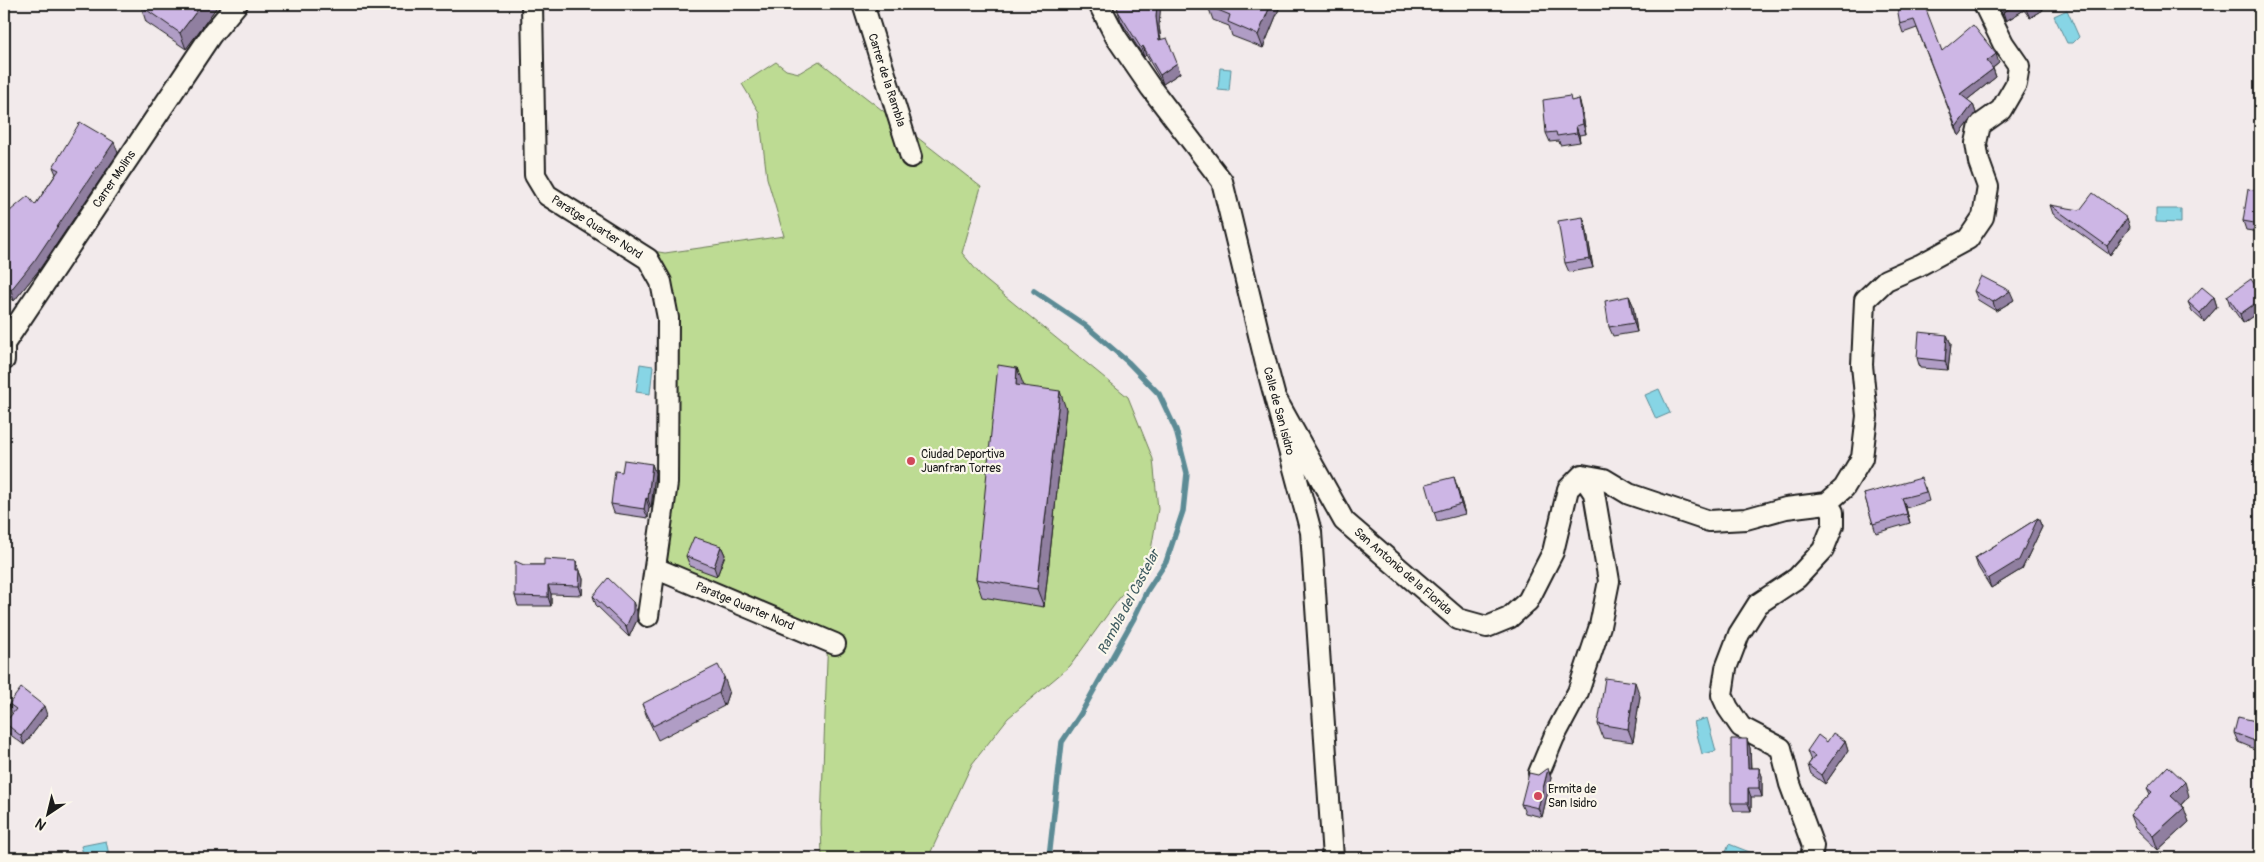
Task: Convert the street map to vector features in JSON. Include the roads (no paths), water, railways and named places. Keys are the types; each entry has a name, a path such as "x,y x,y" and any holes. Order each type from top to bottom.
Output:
{"street":[{"name":"Carrer Molins","path":"4,360 4,344 212,35 237,4"},
{"name":"Paratge Quarter Nord","path":"532,4 535,175 548,194 648,259 661,282 668,318 667,483 648,616"},
{"name":"Carrer de la Rambla","path":"863,4 911,157"},
{"name":"Calle de San Isidro","path":"1099,4 1126,52 1222,181 1311,532 1333,858"},
{"path":"1582,475 1604,479 1629,494 1709,521 1746,519 1786,508 1827,503 1844,488 1862,458 1867,416 1862,365 1865,300 1886,280 1920,265 1968,239 1983,217 1988,187 1979,162 1976,143 1980,125 2001,110 2016,84 2019,66 2002,43 1984,4"},
{"name":"San Antonio de la Florida","path":"1276,399 1344,522 1458,619 1487,627 1509,618 1528,601 1553,552 1568,489 1582,475"},
{"path":"1540,773 1542,762 1578,692 1600,626 1609,581 1594,493 1582,475"},
{"path":"1811,858 1813,846 1790,784 1780,748 1741,727 1722,695 1726,668 1739,634 1758,604 1797,578 1823,550 1833,526 1833,512 1827,503"},
{"name":"Paratge Quarter Nord","path":"655,568 835,644"}],"water":[{"path":"2067,10 2079,37 2073,43 2067,43 2054,16"},
{"path":"1220,68 1231,69 1229,91 1218,90"},
{"path":"2156,209 2181,209 2181,223 2156,222"},
{"path":"640,364 653,366 650,394 636,392"},
{"path":"1659,389 1670,413 1656,419 1645,395"},
{"path":"1707,718 1716,751 1702,754 1694,722"},
{"path":"106,841 109,855 84,858 81,846"},
{"path":"1729,844 1752,853 1750,858 1724,858"}],"waterway":[{"name":"Rambla del Castelar","path":"1034,291 1086,326 1128,362 1159,394 1176,430 1187,473 1183,511 1166,562 1147,591 1080,715 1062,742 1049,858"}],"place":[{"name":"Ciudad Deportiva Juanfran Torres","path":"911,461"},
{"name":"Ermita de San Isidro","path":"1538,796"}]}
